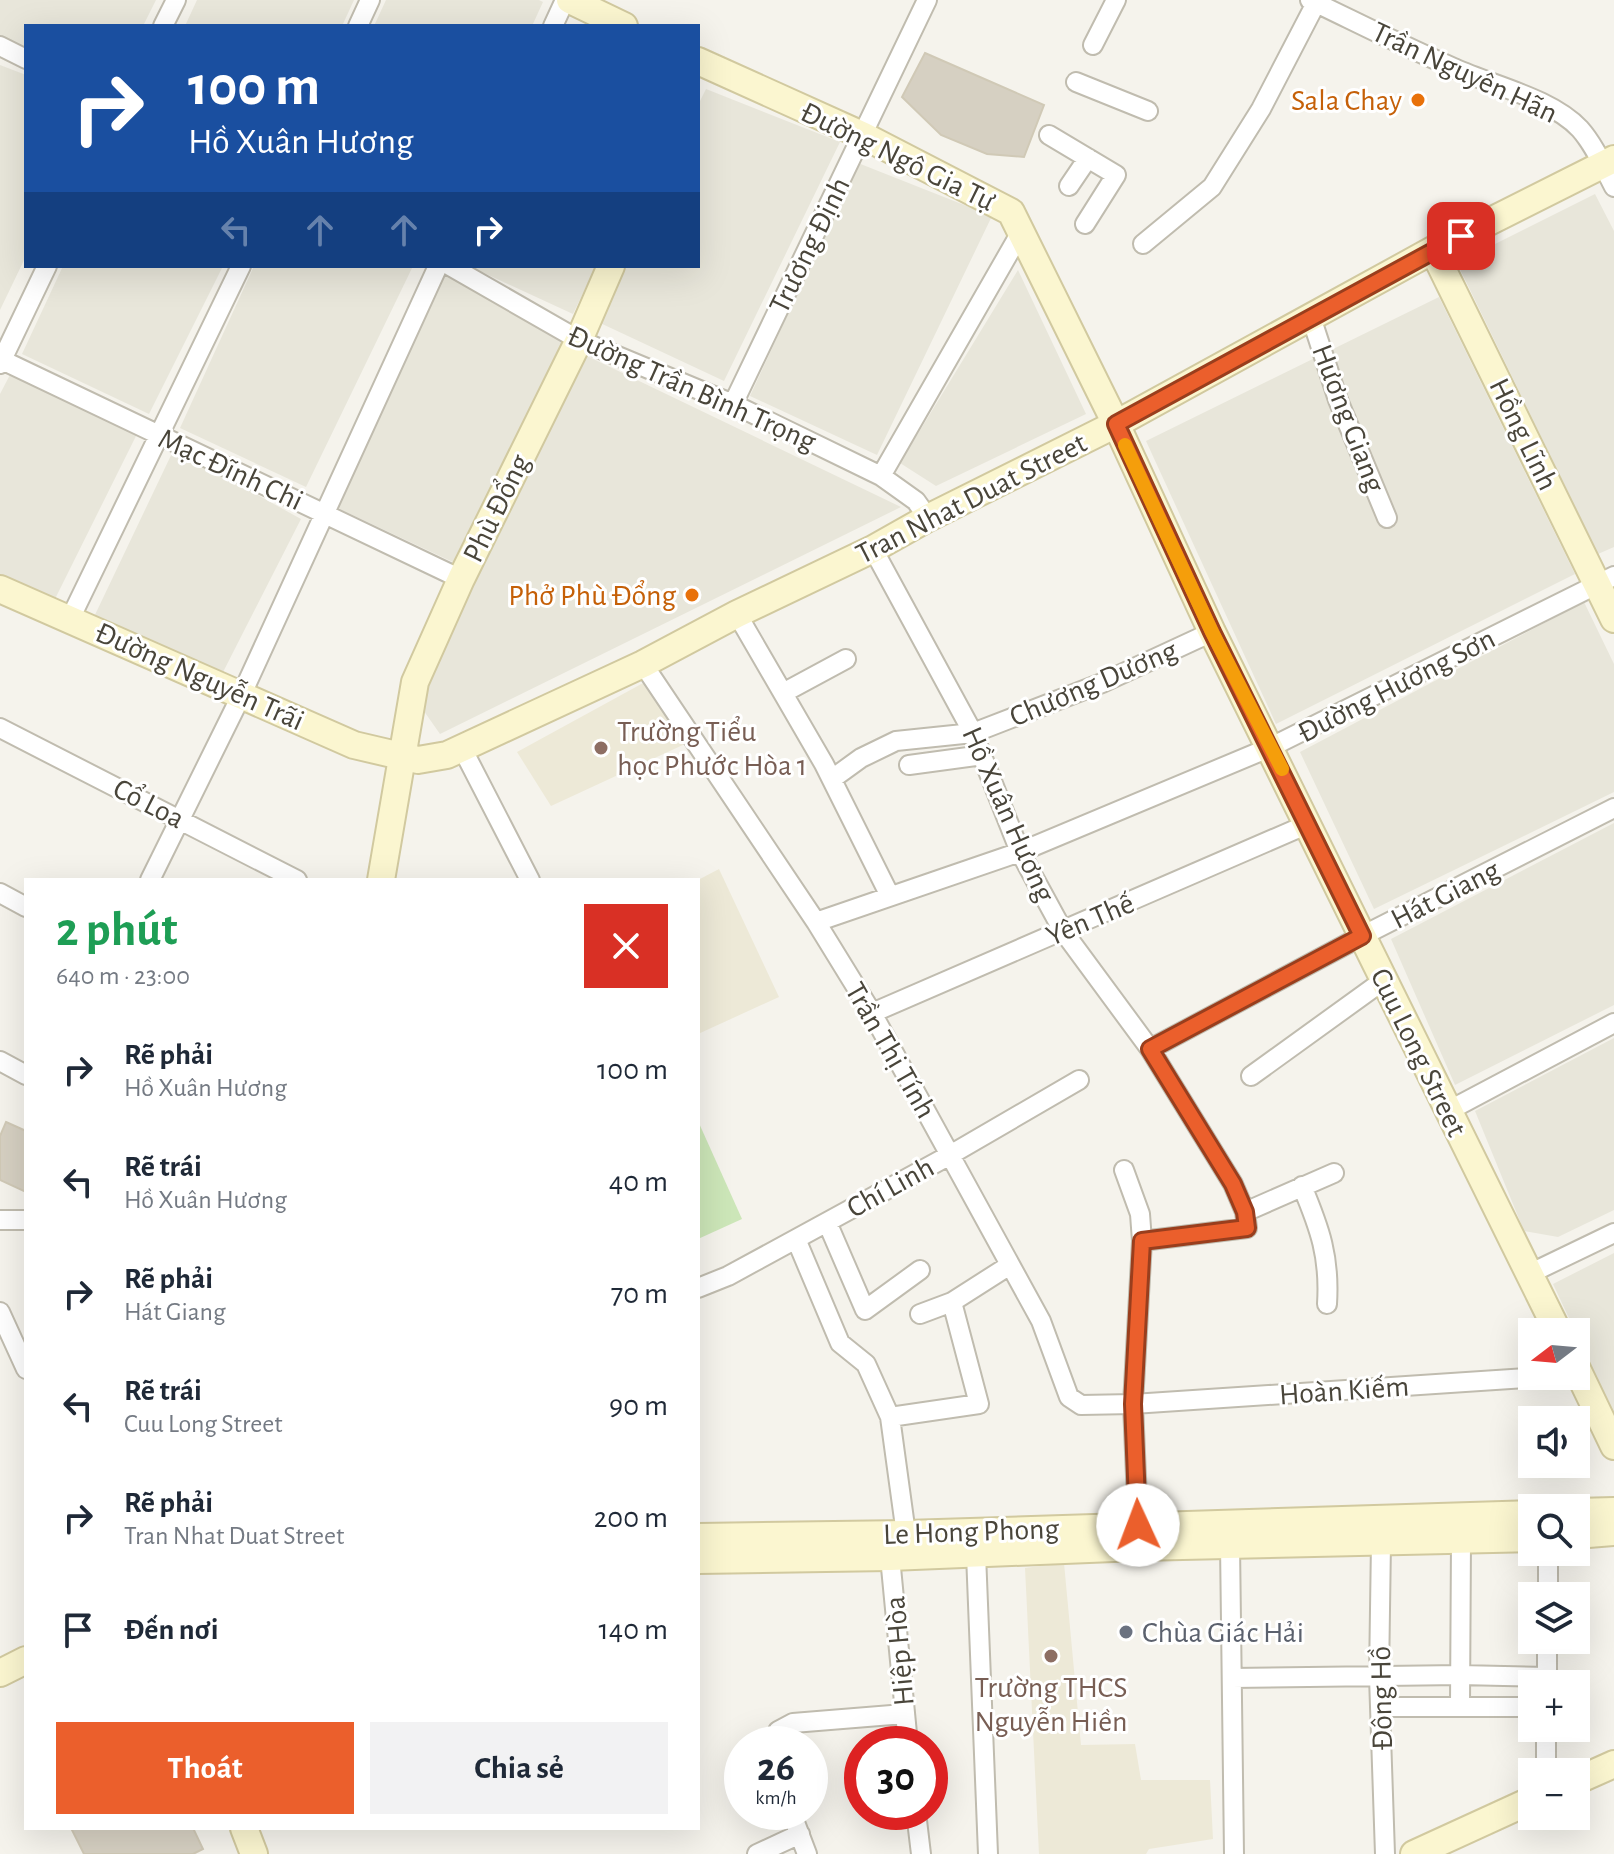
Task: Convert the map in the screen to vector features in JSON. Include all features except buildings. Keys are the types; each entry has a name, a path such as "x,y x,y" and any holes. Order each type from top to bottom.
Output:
{"street":[{"path":"164,24 176,0"},
{"path":"359,24 370,0"},
{"path":"554,24 568,0 620,24"},
{"name":"Trương Định","path":"733,404 927,0"},
{"path":"1093,45 1116,0"},
{"path":"1143,244 1212,187 1261,109 1313,1"},
{"name":"Trần Nguyên Hãn","path":"1313,1 1456,69 1549,107 1580,130 1610,170"},
{"path":"0,46 24,58"},
{"name":"Đường Ngô Gia Tự","path":"700,64 862,135 1011,212 1116,424"},
{"path":"1076,82 1148,111"},
{"path":"1049,135 1116,175 1085,224"},
{"path":"1069,186 1088,158"},
{"name":"Tran Nhat Duat Street","path":"401,758 433,758 463,750 643,664 1116,424 1433,250 1610,170"},
{"path":"881,476 1021,232"},
{"name":"Hồng Lĩnh","path":"1433,250 1606,581 1614,619"},
{"path":"1,361 46,268"},
{"path":"70,619 240,268"},
{"path":"151,878 241,696 437,268"},
{"name":"Đường Trần Bình Trọng","path":"453,268 579,340 733,404 881,476 916,501 928,518"},
{"name":"Phù Đổng","path":"381,878 415,682 461,579 579,340 610,268"},
{"name":"Hương Giang","path":"1311,317 1338,400 1387,518"},
{"name":"Mạc Đĩnh Chi","path":"1,361 461,579"},
{"name":"Cuu Long Street","path":"1116,424 1212,632 1551,1318"},
{"name":"Hồ Xuân Hương","path":"873,549 973,733 1020,852 1063,931 1150,1049 1233,1184 1245,1212"},
{"name":"Đường Hương Sơn","path":"816,922 1020,852 1271,747 1606,581"},
{"name":"Đường Nguyễn Trãi","path":"0,589 354,745 401,758"},
{"path":"737,614 832,779 890,896"},
{"name":"Chương Dương","path":"832,779 861,758 896,741 973,733 1102,683 1212,632"},
{"path":"783,693 846,659"},
{"name":"Trần Thị Tính","path":"643,664 816,922 872,1013 1048,1337 1069,1397 1081,1405 1133,1404"},
{"name":"Cổ Loa","path":"0,728 293,878"},
{"path":"463,750 529,878"},
{"path":"909,765 983,755"},
{"name":"Hát Giang","path":"1150,1049 1362,936 1614,808"},
{"name":"Yên Thế","path":"872,1013 1308,824"},
{"path":"0,893 24,906"},
{"path":"1251,1076 1384,980"},
{"path":"1448,1111 1614,1023"},
{"path":"0,1061 24,1074"},
{"name":"Chí Linh","path":"700,1287 728,1276 950,1155 1079,1080"},
{"path":"1124,1170 1140,1214 1142,1241 1133,1404 1138,1536"},
{"path":"1142,1241 1247,1228 1245,1212 1334,1173"},
{"path":"1302,1186 1323,1242 1329,1273 1327,1304"},
{"path":"0,1220 24,1220"},
{"path":"827,1222 865,1310 920,1270"},
{"path":"1529,1274 1614,1233"},
{"path":"796,1239 840,1343 866,1364 890,1417 906,1534"},
{"path":"920,1314 952,1302 1010,1265"},
{"path":"890,1417 979,1404 952,1302"},
{"path":"0,1312 24,1365"},
{"name":"Hoàn Kiếm","path":"1133,1404 1518,1377"},
{"path":"1582,1390 1614,1446"},
{"path":"1590,1512 1614,1511"},
{"name":"Le Hong Phong","path":"1220,1538 1518,1515"},
{"path":"1590,1534 1614,1532"},
{"name":"Le Hong Phong","path":"700,1537 906,1534 1381,1542 1518,1538"},
{"name":"Le Hong Phong","path":"700,1560 976,1554 1138,1536"},
{"path":"1220,1538 1232,1678 1234,1854"},
{"path":"1460,1705 1461,1540"},
{"name":"Đông Hồ","path":"1381,1542 1379,1677 1385,1854"},
{"path":"976,1554 988,1854"},
{"name":"Hiệp Hòa","path":"890,1557 906,1726"},
{"path":"0,1654 24,1642"},
{"path":"0,1673 24,1661"},
{"path":"1232,1678 1460,1675 1518,1679"},
{"path":"1380,1707 1518,1707"},
{"path":"787,1726 793,1723 904,1714"},
{"path":"1590,1775 1614,1764"},
{"path":"1414,1854 1518,1806"},
{"path":"245,1830 254,1854"},
{"path":"798,1830 807,1854"},
{"path":"918,1830 921,1854"},
{"path":"757,1854 800,1834"}],"shaded area":[{"path":"0,0 156,0 144,24 24,24 24,50 0,39"},
{"path":"197,0 354,0 343,24 186,24"},
{"path":"386,0 543,2 533,24 375,24"},
{"path":"0,65 24,74 24,260 0,310"},
{"path":"706,89 840,142 724,381 598,322 622,268 700,268 700,101"},
{"path":"858,163 992,216 877,455 750,396"},
{"path":"1595,194 1614,231 1614,547 1598,554 1457,263"},
{"path":"62,268 222,268 149,414 22,354"},
{"path":"253,268 412,268 306,487 180,428"},
{"path":"473,268 595,268 573,314"},
{"path":"1018,270 1086,414 936,486 900,463"},
{"path":"439,272 573,325 457,564 331,505"},
{"path":"1439,297 1575,574 1276,724 1146,441"},
{"path":"585,355 901,507 440,734 419,704 470,585"},
{"path":"13,369 138,432 52,605 0,579 0,394"},
{"path":"174,449 301,519 218,682 93,619"},
{"path":"1584,602 1614,664 1614,792 1374,909 1300,752"},
{"name":"Trường Tiểu học Phước Hòa 1","path":"645,682 685,744 551,806 517,752"},
{"path":"1614,823 1614,1005 1455,1085 1391,939"},
{"path":"719,869 779,997 700,1033 700,879"},
{"path":"1614,1038 1614,1210 1558,1237 1524,1231 1475,1111"},
{"path":"1614,1253 1614,1414 1590,1363 1590,1318 1569,1318 1553,1284"},
{"name":"Trường THCS Nguyễn Hiền","path":"1064,1563 1081,1745 1135,1744 1141,1780 1210,1780 1213,1839 1149,1849 1146,1854 1039,1854 1025,1568"}],"green space":[{"path":"700,1125 742,1219 700,1238"}],"slow traffic":[{"path":"1125,445 1212,632 1282,769"}],"place":[{"name":"Sala Chay","path":"1418,100"},
{"name":"Phở Phù Đổng","path":"692,595"},
{"name":"Trường Tiểu học Phước Hòa 1","path":"601,748"},
{"name":"Chùa Giác Hải","path":"1126,1632"},
{"name":"Trường THCS Nguyễn Hiền","path":"1051,1656"}],"route":[{"path":"1138,1525 1133,1404 1142,1241 1247,1228 1245,1212 1233,1184 1150,1049 1362,936 1212,632 1116,424 1461,236"}]}
